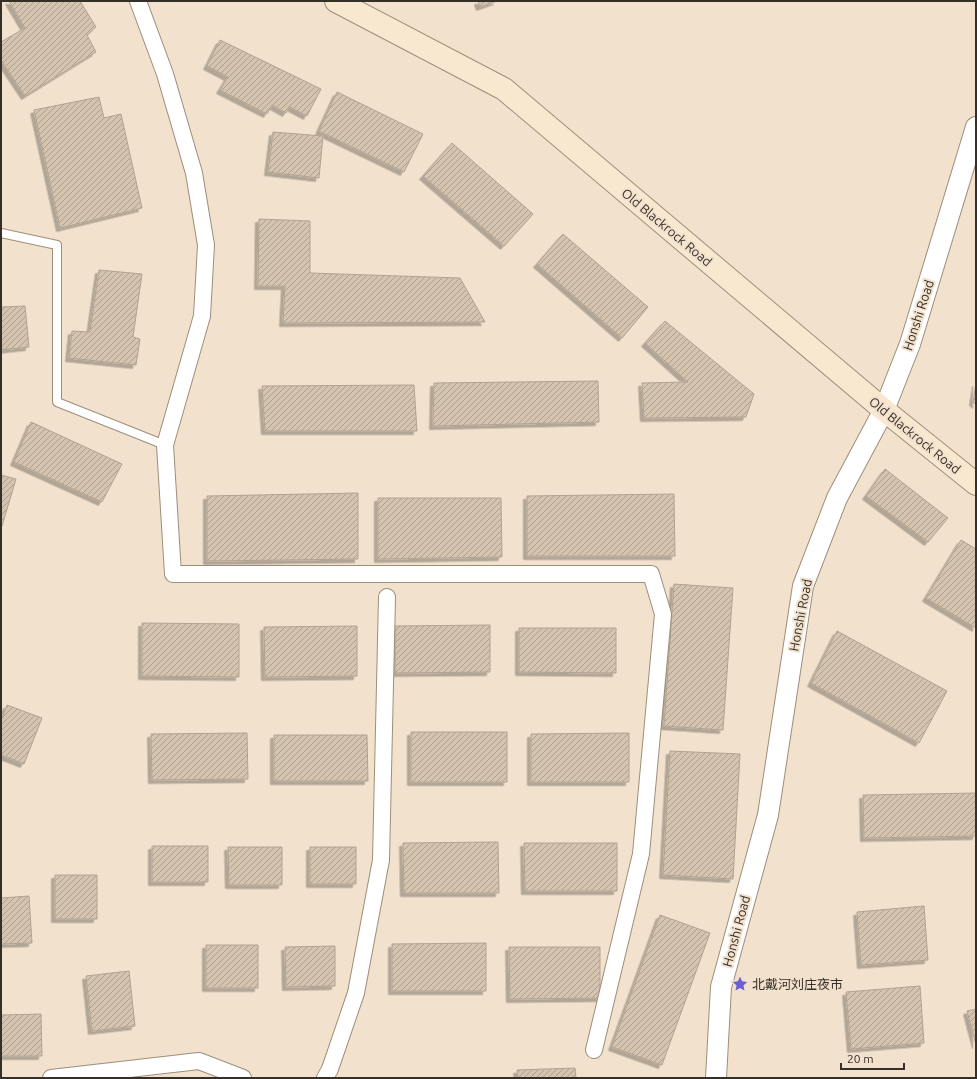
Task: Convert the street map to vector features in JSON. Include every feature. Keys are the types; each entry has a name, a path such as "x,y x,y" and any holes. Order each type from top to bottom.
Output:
{"main road":[{"name":"Old Blackrock Road","path":"336,1 504,89 884,410 976,484"}],"street":[{"path":"138,1 166,74 194,173 206,245 202,316 166,445 173,574 651,574 662,614 641,854 594,1050"},
{"name":"Honshi Road","path":"716,1078 721,987 768,815 803,586 837,498 884,410 910,344 976,127"},
{"path":"326,1078 356,993 381,860 387,597"},
{"path":"51,1078 199,1061 243,1078"}],"lane":[{"path":"1,234 57,245 57,402 166,445"}],"building":[{"path":"9,1 80,1 96,27 87,35 96,52 25,96 1,60 1,42 25,28"},
{"path":"478,1 497,1 480,7"},
{"path":"220,40 321,89 307,116 290,107 286,113 272,105 267,114 220,90 228,77 207,66"},
{"path":"337,92 423,134 404,172 319,131"},
{"path":"99,97 104,118 121,114 142,208 60,228 34,110"},
{"path":"273,132 323,136 319,178 268,172"},
{"path":"452,143 533,214 504,246 423,176"},
{"path":"259,219 310,221 310,273 460,278 485,322 283,323 285,286 258,286"},
{"path":"563,234 648,307 622,338 537,264"},
{"path":"99,270 142,274 133,337 140,339 136,365 69,358 72,331 90,332"},
{"path":"25,306 29,347 1,350 1,307"},
{"path":"665,321 754,394 746,417 644,418 642,383 688,382 645,343"},
{"path":"598,381 599,422 433,426 434,383"},
{"path":"976,383 976,405 973,402"},
{"path":"414,385 417,431 265,431 262,386"},
{"path":"31,422 122,464 102,502 14,462"},
{"path":"885,469 948,518 928,542 866,496"},
{"path":"1,475 16,479 2,526 1,526"},
{"path":"358,493 358,559 207,561 207,496"},
{"path":"674,494 675,556 527,556 527,496"},
{"path":"378,498 501,498 502,557 378,559"},
{"path":"961,540 976,549 976,628 926,598"},
{"path":"674,584 733,588 723,730 664,726"},
{"path":"142,623 239,624 239,677 142,676"},
{"path":"490,625 490,672 395,673 395,626"},
{"path":"357,626 357,676 265,677 264,627"},
{"path":"519,628 616,628 616,673 519,672"},
{"path":"837,631 947,691 919,743 811,683"},
{"path":"7,705 42,718 24,764 1,755 1,721"},
{"path":"411,732 507,732 507,782 411,782"},
{"path":"247,733 248,779 152,780 151,734"},
{"path":"629,733 629,782 531,782 531,734"},
{"path":"274,735 367,735 368,781 274,781"},
{"path":"670,751 740,754 733,879 663,875"},
{"path":"976,793 976,836 864,838 863,795"},
{"path":"498,842 499,893 404,893 403,843"},
{"path":"524,843 617,843 617,891 525,891"},
{"path":"152,846 208,846 208,882 152,882"},
{"path":"228,847 282,847 282,885 229,885"},
{"path":"310,847 356,847 356,884 310,884"},
{"path":"55,875 97,875 97,919 55,919"},
{"path":"29,896 32,943 1,944 1,898"},
{"path":"924,906 928,960 861,965 857,912"},
{"path":"660,915 710,933 662,1065 612,1047"},
{"path":"486,943 486,991 392,991 392,944"},
{"path":"206,945 258,945 258,988 206,988"},
{"path":"335,946 335,986 286,987 285,947"},
{"path":"509,947 600,947 600,998 510,999"},
{"path":"129,971 135,1026 92,1031 86,976"},
{"path":"920,986 924,1043 851,1049 846,992"},
{"path":"976,1009 976,1045 967,1011"},
{"path":"41,1014 42,1056 1,1056 1,1015"},
{"path":"575,1068 576,1078 518,1078 517,1070"}],"place":[{"name":"北戴河刘庄夜市","path":"740,984"}]}
